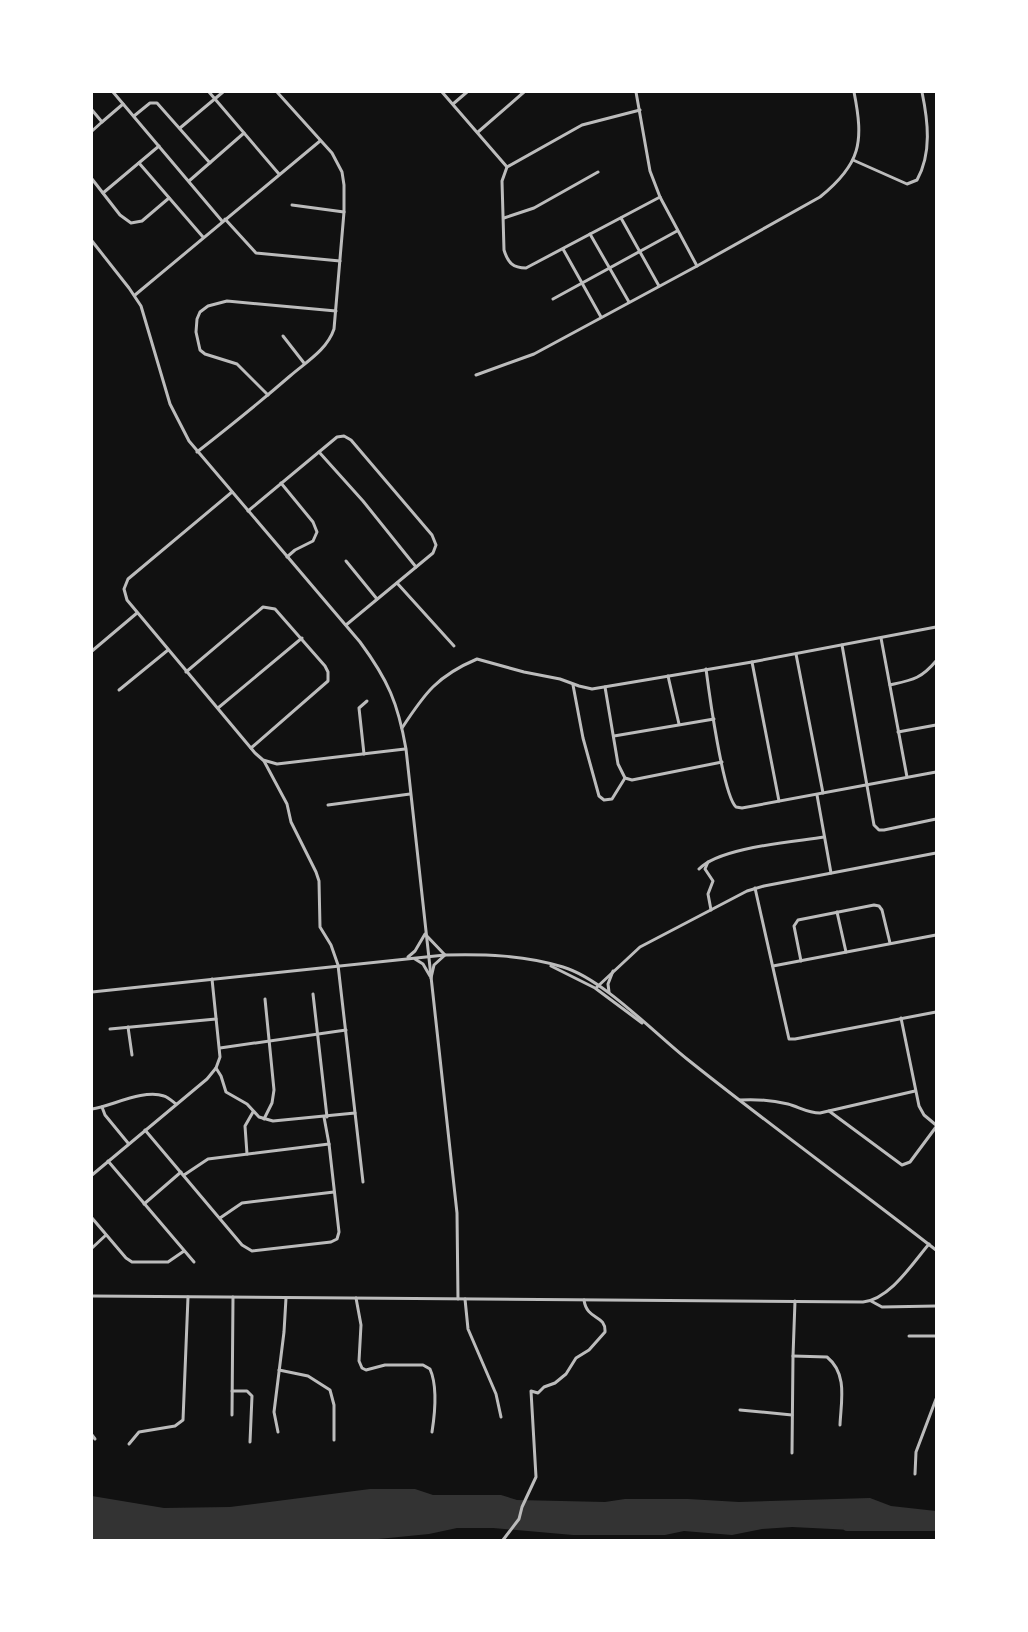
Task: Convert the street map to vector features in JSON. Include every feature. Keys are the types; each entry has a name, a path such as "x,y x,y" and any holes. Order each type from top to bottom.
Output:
{"street":[{"path":"113,92 188,181 256,253 340,261"},
{"path":"209,92 279,174"},
{"path":"180,128 223,92"},
{"path":"197,452 304,364 329,340 334,329 344,212 342,172 336,159 277,92"},
{"path":"442,92 507,167"},
{"path":"453,104 467,92"},
{"path":"477,132 524,92"},
{"path":"636,92 650,171 660,197 697,266"},
{"path":"477,375 534,354 820,197 837,183 853,160 860,136 854,92"},
{"path":"853,160 907,184 917,180 928,141 927,114 922,92"},
{"path":"134,116 150,103 155,102 210,163"},
{"path":"92,131 123,104"},
{"path":"92,110 102,122"},
{"path":"640,111 582,125 507,167 502,181 504,250 511,264 518,268 526,268 660,197"},
{"path":"188,181 244,133"},
{"path":"135,295 320,141"},
{"path":"103,193 159,146"},
{"path":"139,163 203,237"},
{"path":"504,218 534,208 598,172"},
{"path":"92,179 123,218 134,223 142,221 169,198"},
{"path":"292,205 344,212"},
{"path":"621,218 659,286"},
{"path":"553,299 677,231"},
{"path":"591,234 629,302"},
{"path":"92,241 135,295 145,316 170,404 197,452 369,654 388,684 397,705 406,749 457,1213 458,1299"},
{"path":"563,249 602,317"},
{"path":"268,395 237,364 205,354 200,350 197,344 196,324 201,312 208,306 227,301 336,311"},
{"path":"283,336 304,364"},
{"path":"248,511 339,436 349,438 432,535 436,543 435,550 346,625"},
{"path":"319,452 416,567"},
{"path":"281,483 313,522 317,532 313,541 293,551 287,557"},
{"path":"232,492 128,579 124,586 124,593 137,613 186,672 263,760 287,804 291,822 316,872 319,880 320,927 331,945 338,965 363,1182"},
{"path":"346,561 377,599"},
{"path":"397,583 454,646"},
{"path":"186,672 265,607 277,610 302,638 326,668 328,681 251,748"},
{"path":"92,651 137,613"},
{"path":"402,728 426,692 444,677 475,660 560,679 592,689 752,662 936,627"},
{"path":"218,709 302,638"},
{"path":"881,638 907,777"},
{"path":"842,645 874,825 879,830 936,819"},
{"path":"119,690 168,650"},
{"path":"796,654 823,794"},
{"path":"890,685 917,679 927,673 936,661"},
{"path":"752,662 779,801"},
{"path":"705,669 730,800 736,807 742,808 823,794 936,772"},
{"path":"668,676 679,725"},
{"path":"573,684 583,738 599,796 604,800 612,799 625,778"},
{"path":"605,687 618,764 625,778 632,780 722,762"},
{"path":"364,754 359,710 360,706 368,701"},
{"path":"614,736 714,719"},
{"path":"898,732 936,725"},
{"path":"263,760 277,764 406,749"},
{"path":"328,805 410,794"},
{"path":"817,795 831,874"},
{"path":"699,869 727,853 824,837"},
{"path":"597,987 640,947 755,888 936,853"},
{"path":"708,862 705,869 713,881 708,894 711,910"},
{"path":"755,888 786,1034 790,1039 936,1012"},
{"path":"801,961 794,926 796,922 837,912 879,906 890,943"},
{"path":"837,912 846,952"},
{"path":"425,934 445,955"},
{"path":"406,958 415,951 425,934"},
{"path":"773,966 936,935"},
{"path":"92,993 406,958 491,954 547,964 609,994 644,1024"},
{"path":"431,978 434,965 445,955"},
{"path":"413,958 423,964 431,978"},
{"path":"609,994 608,984 613,971"},
{"path":"92,1174 207,1079 216,1068 220,1057 212,979"},
{"path":"597,987 936,1250"},
{"path":"145,1130 249,1251 331,1242 337,1239 339,1232 313,994"},
{"path":"264,1119 272,1103 274,1090 265,999"},
{"path":"829,1111 902,1166 910,1162 936,1126 922,1113 915,1091 901,1018"},
{"path":"110,1029 216,1019"},
{"path":"128,1027 132,1055"},
{"path":"219,1048 346,1030"},
{"path":"216,1068 222,1076 226,1092 247,1104 253,1112 264,1119 279,1122 355,1113"},
{"path":"740,1100 764,1099 790,1104 810,1112 829,1111 915,1091"},
{"path":"92,1109 125,1099 155,1095 165,1096 176,1104"},
{"path":"102,1107 105,1115 128,1143"},
{"path":"248,1154 246,1126 253,1112"},
{"path":"184,1176 208,1158 329,1144"},
{"path":"108,1161 194,1262"},
{"path":"144,1204 181,1172"},
{"path":"220,1218 242,1203 334,1192"},
{"path":"92,1218 132,1262 168,1262 184,1251"},
{"path":"92,1248 106,1235"},
{"path":"92,1296 871,1301 878,1299 891,1288 929,1244"},
{"path":"129,1444 139,1432 175,1426 183,1420 188,1297"},
{"path":"232,1415 233,1297"},
{"path":"278,1432 274,1412 286,1298"},
{"path":"356,1298 360,1312 359,1361 362,1368 366,1370 385,1365 423,1365 430,1369 435,1416 432,1432"},
{"path":"465,1299 468,1329 496,1394 501,1417"},
{"path":"503,1540 519,1519 522,1507 536,1478 531,1391 538,1393 547,1385 557,1382 566,1374 576,1358 589,1350 605,1332 605,1327 599,1319 586,1311 584,1300"},
{"path":"792,1454 795,1301"},
{"path":"871,1301 882,1307 936,1306"},
{"path":"909,1336 936,1336"},
{"path":"793,1356 827,1358 838,1369 842,1377 840,1425"},
{"path":"279,1370 308,1376 330,1390 334,1405 334,1440"},
{"path":"232,1391 247,1391 252,1396 250,1442"},
{"path":"915,1474 916,1452 936,1399"},
{"path":"740,1410 792,1415"},
{"path":"92,1435 96,1439"}],"shaded area":[{"path":"370,1489 415,1489 433,1495 501,1495 517,1500 605,1502 625,1499 739,1502 870,1498 891,1506 936,1511 936,1529 879,1523 867,1524 852,1530 792,1527 762,1529 732,1535 684,1531 665,1535 573,1535 493,1528 457,1528 429,1534 368,1540 92,1540 92,1496 164,1508 230,1507"}],"waterway":[{"path":"847,1527 936,1527"}]}
